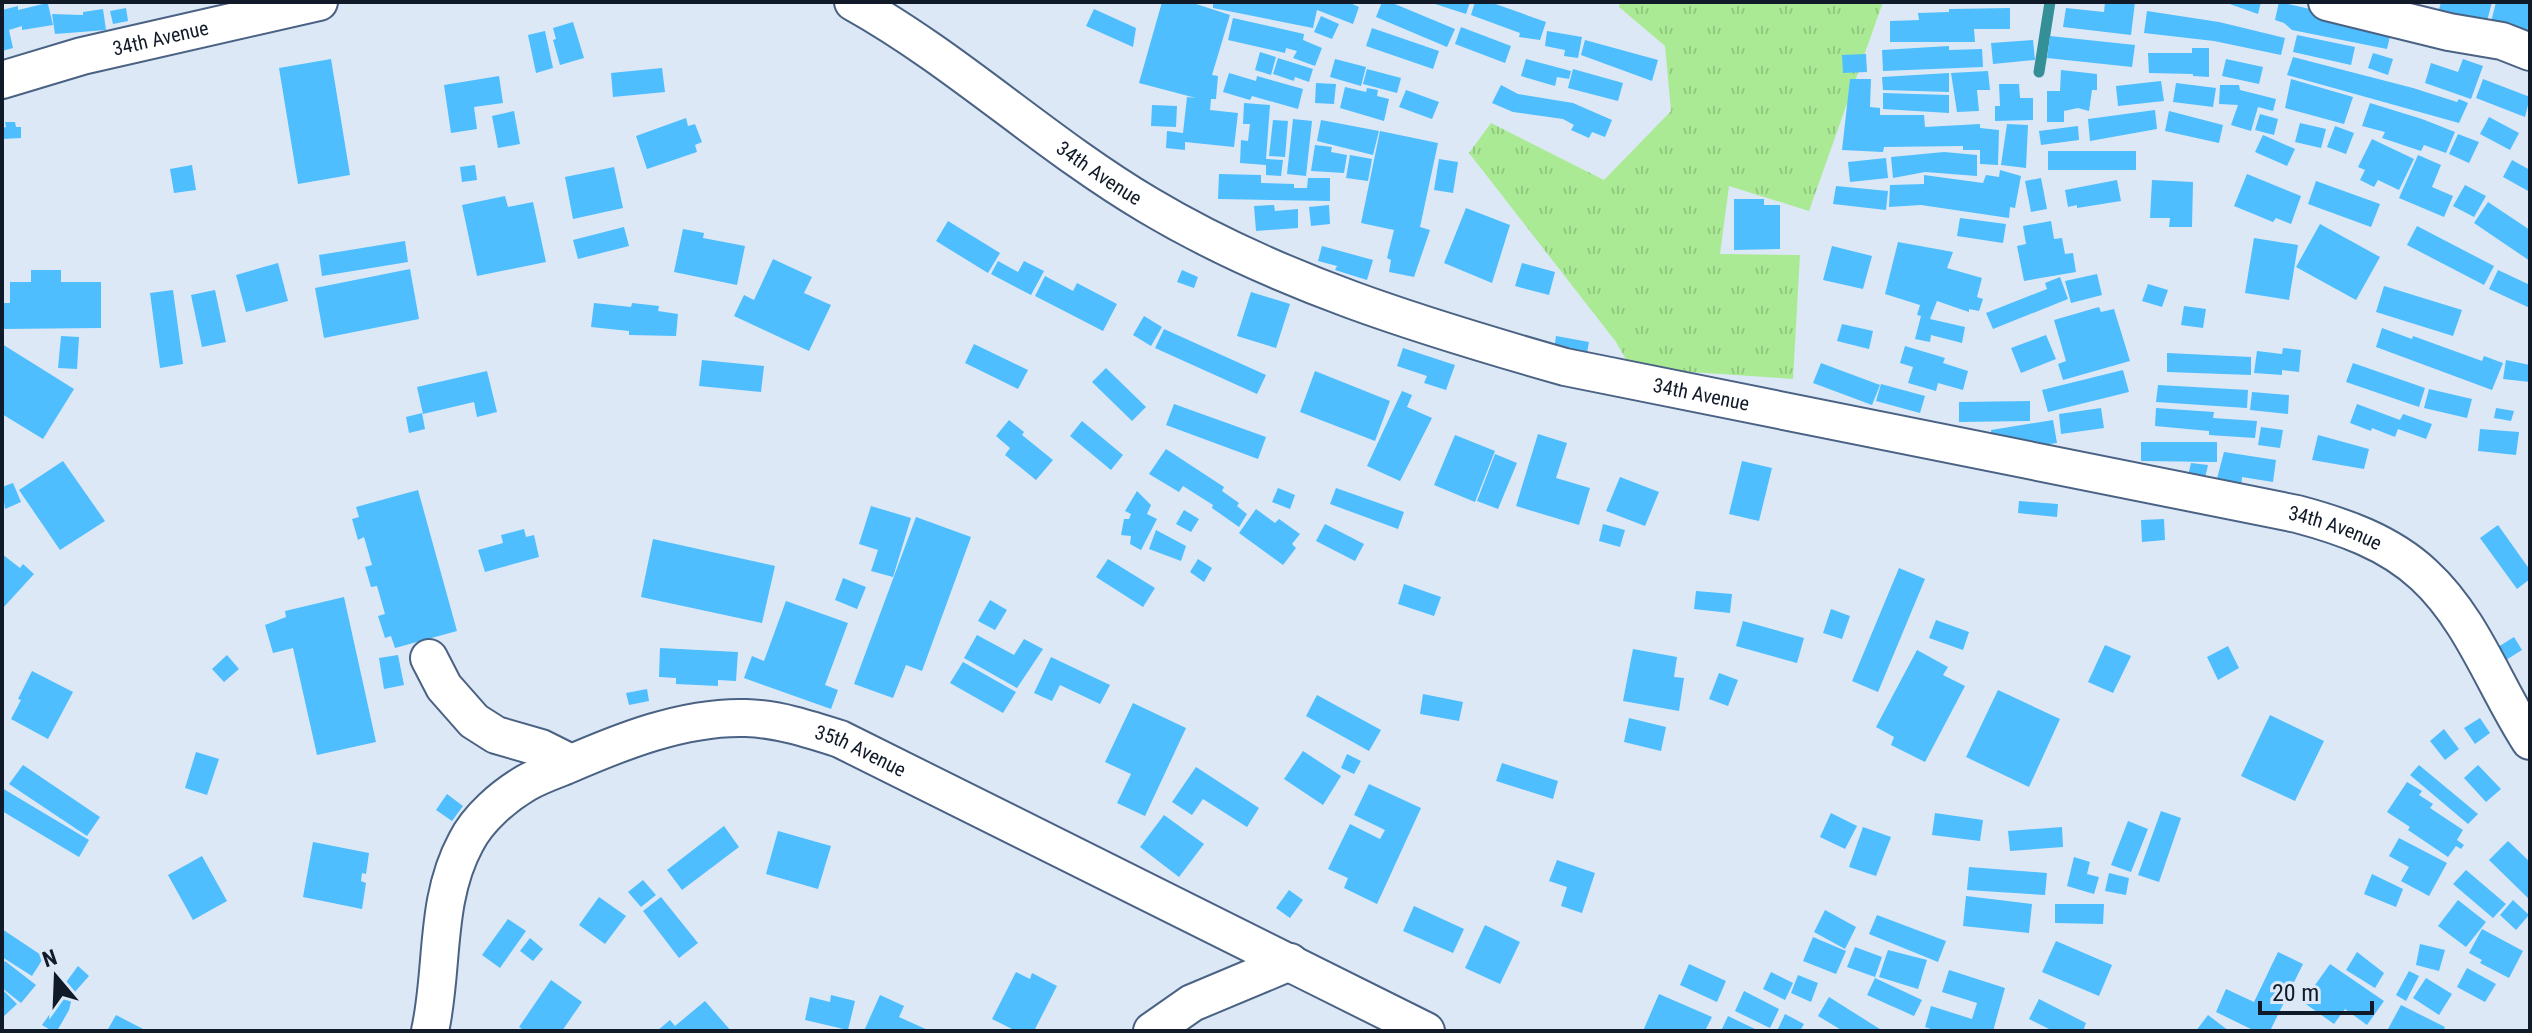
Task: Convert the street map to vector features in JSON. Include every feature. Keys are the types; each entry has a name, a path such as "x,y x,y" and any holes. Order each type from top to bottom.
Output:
{"street":[{"name":"34th Avenue","path":"2,80 248,11 319,2"},
{"path":"2327,2 2449,32 2502,41 2530,52"},
{"name":"34th Avenue","path":"868,6 1092,170 1146,204 1290,276 1385,313 1565,367 2338,525 2403,558 2424,574 2444,596 2530,741"},
{"path":"429,658 444,687 474,721 496,735 541,748 571,763"},
{"name":"35th Avenue","path":"430,1031 446,895 454,867 481,820 526,782 571,763 655,733 700,721 745,718 791,723 840,739 1426,1031"},
{"path":"1152,1031 1192,1003 1290,962"}],"green space":[{"path":"1620,2 1883,2 1809,211 1729,186 1720,254 1800,255 1793,379 1631,368 1616,342 1469,153 1491,123 1604,180 1671,111 1665,46 1619,7"}],"building":[{"path":"1162,2 1190,2 1230,15 1212,75 1218,76 1216,99 1211,99 1210,110 1238,113 1234,147 1185,142 1185,150 1166,148 1167,131 1183,133 1187,97 1196,98 1139,83"},
{"path":"1213,2 1348,2 1359,7 1353,24 1317,10 1313,28 1213,8"},
{"path":"1382,2 1390,2 1455,29 1447,47 1376,17"},
{"path":"1429,2 1470,2 1466,14"},
{"path":"1475,2 1490,2 1546,22 1540,40 1519,37 1520,33 1471,15"},
{"path":"2105,2 2135,2 2131,35 2063,27 2066,8 2104,12"},
{"path":"2224,2 2261,2 2258,14"},
{"path":"2279,2 2392,28 2387,49 2292,30 2275,20"},
{"path":"2441,2 2492,2 2486,25 2436,22"},
{"path":"2496,2 2530,2 2527,38 2489,30"},
{"path":"48,4 53,25 22,30 22,26 9,30 13,48 2,51 2,10"},
{"path":"126,8 128,21 113,24 110,11"},
{"path":"2010,8 2010,29 1974,29 1975,42 1890,42 1890,21 1919,20 1918,13"},
{"path":"103,9 106,30 55,34 52,14 83,15 83,12"},
{"path":"1094,9 1136,28 1133,47 1086,26"},
{"path":"2147,11 2219,22 2285,38 2281,55 2214,41 2144,33"},
{"path":"1321,16 1339,24 1332,39 1314,32"},
{"path":"1233,18 1304,34 1303,40 1322,48 1315,66 1293,58 1297,51 1286,48 1285,53 1228,40"},
{"path":"573,22 584,58 560,65 553,28"},
{"path":"1461,27 1511,46 1505,63 1455,44"},
{"path":"1372,28 1439,51 1433,69 1366,46"},
{"path":"545,31 553,68 536,73 528,35"},
{"path":"1547,31 1582,37 1578,58 1564,56 1565,50 1545,46"},
{"path":"2297,35 2355,47 2351,65 2293,52"},
{"path":"2050,36 2135,45 2132,67 2047,58"},
{"path":"1585,40 1658,60 1652,81 1581,55"},
{"path":"2033,40 2035,60 1993,64 1991,43"},
{"path":"1949,46 1949,50 1982,49 1983,67 1883,71 1882,50"},
{"path":"2192,48 2209,48 2209,77 2149,73 2148,53 2192,53"},
{"path":"1260,52 1276,57 1271,75 1255,70"},
{"path":"2373,53 2393,59 2388,75 2368,68"},
{"path":"1866,54 1867,72 1843,73 1842,55"},
{"path":"2293,57 2468,103 2459,123 2287,75"},
{"path":"1278,58 1313,69 1309,82 1273,74"},
{"path":"331,59 350,175 298,184 279,68"},
{"path":"1335,59 1366,67 1361,86 1330,77"},
{"path":"1526,59 1571,71 1569,79 1557,77 1555,86 1521,76"},
{"path":"2226,59 2263,67 2259,84 2222,76"},
{"path":"2463,59 2483,66 2471,99 2425,83 2431,63 2458,72"},
{"path":"662,68 665,92 613,97 611,73"},
{"path":"1367,69 1401,78 1397,93 1363,84"},
{"path":"1573,69 1623,83 1618,101 1568,88"},
{"path":"2061,70 2097,74 2097,90 2092,90 2089,111 2078,108 2064,111 2064,122 2047,122 2047,91 2060,91"},
{"path":"1988,71 1990,90 1977,90 1979,111 1957,112 1951,73"},
{"path":"1229,73 1256,81 1257,76 1303,89 1298,109 1252,96 1250,100 1223,92"},
{"path":"1949,73 1949,92 1883,90 1882,77"},
{"path":"499,76 503,103 474,107 477,129 451,133 444,85"},
{"path":"1850,79 1871,79 1870,107 1880,108 1880,115 1924,115 1925,127 1980,124 1980,128 1999,130 1998,165 1980,164 1980,150 1963,150 1963,146 1884,147 1883,152 1842,150"},
{"path":"2291,79 2353,97 2344,124 2285,108"},
{"path":"2483,79 2530,97 2525,117 2476,98"},
{"path":"2161,81 2164,101 2118,106 2116,86"},
{"path":"1316,83 1336,84 1334,104 1315,103"},
{"path":"2176,83 2216,88 2213,107 2173,102"},
{"path":"1999,84 2019,84 2020,98 2033,98 2033,120 1995,121 1995,106 2000,106"},
{"path":"1501,85 1518,94 1573,103 1612,120 1605,137 1592,132 1589,138 1571,130 1574,125 1563,119 1513,112 1492,103"},
{"path":"2220,85 2239,85 2240,90 2276,99 2273,111 2258,107 2251,131 2231,125 2238,105 2219,104"},
{"path":"1345,87 1366,92 1367,88 1378,90 1377,96 1389,99 1384,121 1340,108"},
{"path":"1406,90 1439,102 1432,119 1399,107"},
{"path":"1883,93 1949,95 1949,113 1883,109"},
{"path":"1244,103 1270,105 1266,159 1283,160 1281,176 1266,175 1266,165 1240,163 1241,140 1248,141 1250,124 1243,124"},
{"path":"2370,103 2455,132 2446,153 2424,145 2421,151 2382,138 2385,132 2362,126"},
{"path":"1152,105 1177,106 1176,127 1151,126"},
{"path":"2155,110 2157,129 2090,141 2088,119"},
{"path":"514,111 520,144 498,148 492,116"},
{"path":"2169,111 2223,125 2219,143 2165,131"},
{"path":"2260,114 2278,119 2274,135 2255,130"},
{"path":"2489,117 2519,133 2510,150 2480,134"},
{"path":"686,118 688,126 695,124 702,142 695,145 697,152 647,169 636,136"},
{"path":"1293,119 1312,121 1306,176 1287,174"},
{"path":"1273,120 1288,121 1285,157 1269,156"},
{"path":"1321,120 1379,131 1373,155 1317,141"},
{"path":"5,122 15,122 16,127 21,127 21,138 2,139"},
{"path":"2300,123 2326,129 2321,148 2295,142"},
{"path":"2007,124 2028,125 2026,168 2001,165"},
{"path":"2078,126 2079,140 2041,145 2039,131"},
{"path":"2335,126 2354,133 2346,154 2327,147"},
{"path":"1380,131 1438,143 1420,227 1430,230 1414,277 1389,272 1391,260 1387,258 1394,230 1361,223"},
{"path":"2458,134 2479,142 2469,163 2449,154"},
{"path":"2263,135 2295,149 2287,166 2255,152"},
{"path":"2372,139 2414,159 2399,190 2378,180 2374,187 2360,180 2365,170 2358,167"},
{"path":"1315,145 1332,147 1331,152 1347,155 1344,173 1311,171"},
{"path":"2048,151 2136,151 2136,170 2048,170"},
{"path":"1944,152 1977,155 1977,176 1925,172 1893,178 1891,157"},
{"path":"1350,155 1372,159 1368,181 1346,178"},
{"path":"2418,155 2441,165 2432,187 2453,196 2444,217 2399,198"},
{"path":"1886,158 1888,178 1850,182 1848,162"},
{"path":"1439,159 1458,162 1453,193 1434,190"},
{"path":"2512,160 2530,170 2530,192 2503,177"},
{"path":"192,165 196,190 174,193 170,169"},
{"path":"475,165 477,180 462,182 460,167"},
{"path":"614,167 623,208 573,219 565,177"},
{"path":"2000,170 2021,176 2015,208 2010,207 2009,218 1921,205 1889,207 1890,185 1924,184 1924,175 1983,183 1986,175 1999,177"},
{"path":"1219,174 1261,175 1261,183 1294,184 1294,188 1307,188 1308,178 1330,178 1330,201 1218,199"},
{"path":"2247,174 2301,196 2291,224 2276,218 2273,222 2234,206"},
{"path":"2041,178 2047,209 2031,212 2025,181"},
{"path":"2117,180 2121,201 2068,207 2065,190"},
{"path":"2152,180 2193,182 2192,227 2169,227 2170,218 2150,218"},
{"path":"2316,181 2380,204 2371,227 2308,204"},
{"path":"2465,185 2486,196 2474,217 2453,206"},
{"path":"1836,186 1888,191 1886,210 1833,204"},
{"path":"505,196 508,207 533,202 546,262 477,276 462,205"},
{"path":"1734,199 1764,199 1764,205 1780,205 1780,249 1734,250"},
{"path":"2488,202 2530,230 2530,261 2474,223"},
{"path":"1274,205 1275,211 1298,209 1298,228 1256,231 1254,206"},
{"path":"1329,205 1330,224 1311,226 1309,207"},
{"path":"1466,208 1510,225 1492,283 1444,263"},
{"path":"1960,218 2006,224 2003,243 1957,236"},
{"path":"948,221 1000,253 988,273 936,241"},
{"path":"2051,221 2054,239 2062,238 2065,254 2073,253 2076,272 2024,281 2017,246 2026,244 2023,226"},
{"path":"2320,224 2380,257 2356,300 2296,267"},
{"path":"2417,226 2494,266 2484,285 2407,245"},
{"path":"624,227 629,246 578,259 573,240"},
{"path":"683,229 704,233 703,238 745,246 737,285 674,272"},
{"path":"2254,238 2298,245 2289,300 2245,293"},
{"path":"405,241 408,262 322,276 319,255"},
{"path":"1898,242 1953,252 1947,268 1982,278 1977,297 1983,299 1979,311 1969,309 1969,312 1937,301 1930,319 1965,327 1962,343 1931,335 1930,342 1915,339 1921,316 1917,315 1920,305 1885,294"},
{"path":"1322,246 1373,260 1367,280 1318,261"},
{"path":"1832,246 1872,256 1863,289 1823,280"},
{"path":"773,259 812,277 804,293 831,305 809,351 734,316 744,295 754,300"},
{"path":"998,261 1018,272 1024,261 1044,271 1031,295 991,274"},
{"path":"278,263 288,301 246,312 236,275"},
{"path":"1522,263 1555,272 1549,295 1515,286"},
{"path":"410,269 419,319 324,338 315,288"},
{"path":"31,270 61,270 61,282 101,282 101,328 2,329 2,303 10,303 10,282 31,282"},
{"path":"1182,270 1198,277 1194,288 1177,282"},
{"path":"2498,270 2530,285 2530,308 2489,289"},
{"path":"2097,274 2102,295 2071,303 2065,281"},
{"path":"1045,276 1073,291 1077,283 1117,304 1103,331 1035,296"},
{"path":"2060,277 2068,299 1993,329 1986,313 2047,289 2045,283"},
{"path":"2148,284 2168,290 2162,307 2142,301"},
{"path":"2384,286 2462,310 2453,336 2376,312"},
{"path":"173,290 183,364 160,368 150,293"},
{"path":"215,290 226,342 202,347 191,295"},
{"path":"1251,292 1290,304 1276,348 1237,336"},
{"path":"594,303 659,306 658,311 678,314 676,336 629,335 629,331 591,327"},
{"path":"2184,306 2206,309 2203,328 2181,325"},
{"path":"2099,307 2101,312 2114,309 2130,361 2063,380 2058,364 2066,361 2054,320"},
{"path":"1144,316 1162,327 1151,346 1133,335"},
{"path":"1842,324 1873,331 1869,349 1837,341"},
{"path":"2382,328 2482,361 2484,356 2503,363 2492,390 2376,347"},
{"path":"1164,329 1266,375 1257,394 1155,348"},
{"path":"2046,335 2056,359 2021,373 2011,348"},
{"path":"61,336 79,337 77,369 58,368"},
{"path":"1556,336 1589,342 1586,358 1554,351"},
{"path":"2,344 74,389 43,439 2,414"},
{"path":"974,344 1028,370 1018,389 965,363"},
{"path":"1905,346 1945,358 1943,363 1968,371 1963,390 1938,383 1936,391 1908,383 1913,367 1900,363"},
{"path":"1403,348 1455,365 1446,390 1424,383 1427,376 1397,366"},
{"path":"2283,348 2301,350 2299,372 2282,370 2282,375 2254,373 2257,351 2282,354"},
{"path":"2167,353 2251,357 2251,375 2167,372"},
{"path":"702,360 764,366 761,392 699,386"},
{"path":"2506,360 2530,365 2530,382 2503,379"},
{"path":"1821,363 1880,385 1872,405 1813,383"},
{"path":"2353,363 2425,388 2419,407 2346,382"},
{"path":"1106,368 1146,407 1132,421 1092,382"},
{"path":"2123,370 2129,392 2048,412 2042,390"},
{"path":"487,371 497,412 477,417 474,402 423,414 417,387"},
{"path":"1315,371 1390,401 1375,441 1300,412"},
{"path":"1881,384 1925,396 1920,413 1876,401"},
{"path":"2158,385 2248,390 2247,408 2156,402"},
{"path":"2429,389 2472,399 2467,418 2424,408"},
{"path":"1402,391 1412,395 1407,407 1432,418 1400,481 1367,466"},
{"path":"2252,392 2289,395 2288,414 2250,410"},
{"path":"2030,401 2030,421 1959,422 1959,402"},
{"path":"1174,404 1266,437 1258,459 1166,425"},
{"path":"2357,404 2400,420 2403,414 2432,424 2426,439 2398,429 2395,437 2372,428 2371,431 2350,423"},
{"path":"2101,408 2104,428 2061,434 2059,414"},
{"path":"2156,408 2214,412 2213,418 2257,421 2255,438 2209,435 2209,431 2155,426"},
{"path":"2496,408 2514,411 2511,421 2494,418"},
{"path":"422,413 425,429 409,433 406,417"},
{"path":"1009,420 1053,460 1036,480 1005,455 1010,448 996,436"},
{"path":"2053,420 2057,443 1994,452 1991,430"},
{"path":"1082,421 1123,455 1111,470 1070,436"},
{"path":"2261,427 2283,430 2280,448 2258,445"},
{"path":"2480,429 2519,432 2516,455 2478,451"},
{"path":"1538,434 1567,443 1556,478 1590,488 1579,525 1516,506"},
{"path":"1455,435 1495,451 1475,502 1434,485"},
{"path":"2318,435 2369,449 2364,469 2312,460"},
{"path":"2141,442 2217,442 2217,462 2141,461"},
{"path":"1166,449 1224,487 1222,491 1239,503 1237,506 1247,514 1239,527 1183,486 1179,492 1149,474"},
{"path":"2224,452 2276,460 2273,482 2242,477 2241,490 2215,486"},
{"path":"1495,454 1517,463 1498,509 1477,501"},
{"path":"63,461 105,521 60,550 19,490"},
{"path":"1742,461 1772,468 1759,521 1729,514"},
{"path":"2191,463 2208,465 2205,478 2188,476"},
{"path":"1620,477 1659,492 1645,526 1606,511"},
{"path":"13,483 21,502 5,509 2,487"},
{"path":"1278,488 1295,495 1290,509 1272,502"},
{"path":"1336,488 1404,512 1398,529 1330,504"},
{"path":"418,490 457,631 395,648 391,636 385,638 378,616 385,614 377,586 371,587 365,567 372,565 364,537 358,540 352,519 359,517 356,507"},
{"path":"1137,491 1151,505 1147,514 1157,519 1141,550 1130,544 1131,536 1121,535 1124,519 1129,519 1131,514 1125,511"},
{"path":"2019,501 2058,504 2057,517 2018,513"},
{"path":"871,506 911,518 893,577 871,571 878,550 859,544"},
{"path":"1256,509 1275,523 1279,519 1300,534 1292,544 1296,548 1283,565 1239,533"},
{"path":"1184,510 1199,519 1191,532 1176,524"},
{"path":"916,517 971,537 922,671 906,665 893,698 854,684"},
{"path":"2164,519 2165,540 2142,542 2141,520"},
{"path":"1325,524 1364,544 1355,561 1316,541"},
{"path":"1603,524 1625,530 1620,547 1599,541"},
{"path":"2498,525 2530,570 2530,579 2517,589 2480,538"},
{"path":"524,529 526,537 534,535 539,557 485,572 478,550 503,543 501,535"},
{"path":"1156,530 1186,546 1181,561 1149,549"},
{"path":"653,539 775,566 762,623 641,597"},
{"path":"2,554 20,568 23,564 34,574 2,609"},
{"path":"1108,559 1155,588 1143,607 1096,577"},
{"path":"1198,559 1212,568 1204,582 1190,572"},
{"path":"1899,568 1925,579 1878,692 1852,681"},
{"path":"843,578 866,587 857,609 835,600"},
{"path":"1404,584 1441,597 1434,616 1398,604"},
{"path":"1696,591 1732,594 1730,613 1694,609"},
{"path":"344,597 376,742 317,755 293,648 273,653 265,625 286,617 285,611"},
{"path":"990,600 1007,610 995,630 978,621"},
{"path":"786,601 848,623 825,685 838,690 831,709 744,678 752,656 764,661"},
{"path":"1831,609 1850,616 1842,639 1823,633"},
{"path":"1936,620 1969,632 1963,650 1929,638"},
{"path":"1743,621 1804,638 1797,663 1736,646"},
{"path":"977,635 1014,655 1024,639 1043,649 1017,688 964,658"},
{"path":"2514,637 2522,650 2506,660 2498,647"},
{"path":"2105,645 2131,656 2113,693 2088,682"},
{"path":"2228,646 2239,668 2218,680 2207,657"},
{"path":"660,648 738,652 736,681 718,680 718,686 676,684 676,678 659,677"},
{"path":"1633,649 1677,657 1674,677 1684,678 1679,711 1623,701"},
{"path":"1917,650 1948,667 1943,675 1965,686 1925,762 1891,745 1894,737 1876,727"},
{"path":"227,655 239,669 224,682 212,669"},
{"path":"398,655 404,685 384,689 379,658"},
{"path":"1051,657 1110,685 1100,704 1060,685 1052,701 1034,693"},
{"path":"963,662 1016,692 1003,713 950,683"},
{"path":"32,671 73,692 48,739 11,719"},
{"path":"1719,673 1738,680 1728,706 1709,699"},
{"path":"647,689 649,701 629,705 626,693"},
{"path":"1998,690 2060,719 2029,787 1966,757"},
{"path":"1423,694 1463,702 1459,721 1420,714"},
{"path":"1317,695 1381,730 1369,751 1306,716"},
{"path":"1133,703 1186,728 1145,816 1117,803 1131,774 1105,762"},
{"path":"2270,715 2324,741 2295,801 2241,776"},
{"path":"1629,718 1666,727 1661,751 1624,742"},
{"path":"2480,718 2490,733 2475,744 2464,728"},
{"path":"2444,729 2459,749 2445,760 2430,741"},
{"path":"1303,751 1341,776 1323,805 1284,779"},
{"path":"196,752 219,759 207,795 185,788"},
{"path":"1347,754 1361,761 1354,774 1341,768"},
{"path":"1502,763 1558,781 1553,799 1496,781"},
{"path":"23,765 100,817 87,836 9,784"},
{"path":"2419,765 2478,814 2468,824 2410,775"},
{"path":"2478,765 2501,789 2486,802 2464,778"},
{"path":"1196,767 1259,808 1247,827 1203,799 1192,815 1172,802"},
{"path":"2407,782 2422,791 2419,795 2433,804 2430,808 2463,830 2457,840 2464,845 2461,849 2456,846 2448,857 2387,812"},
{"path":"1369,784 1421,808 1377,904 1344,888 1348,878 1328,869 1350,824 1380,839 1385,830 1354,815"},
{"path":"2,788 89,840 79,857 2,811"},
{"path":"447,794 463,806 452,821 436,810"},
{"path":"2161,811 2181,818 2159,882 2138,875"},
{"path":"1831,813 1857,826 1845,849 1820,837"},
{"path":"1935,813 1983,820 1980,841 1932,835"},
{"path":"1164,815 1204,844 1179,877 1140,847"},
{"path":"2128,821 2148,829 2131,872 2111,865"},
{"path":"724,826 739,847 682,890 667,870"},
{"path":"1863,827 1891,837 1876,876 1849,867"},
{"path":"2062,827 2063,847 2010,851 2008,831"},
{"path":"778,831 831,846 818,889 766,874"},
{"path":"2399,838 2447,863 2429,896 2401,881 2409,867 2389,856"},
{"path":"2508,841 2530,862 2530,900 2489,860"},
{"path":"313,842 369,853 366,874 362,873 361,881 366,883 362,909 303,897"},
{"path":"202,856 227,901 193,920 168,875"},
{"path":"2074,857 2090,862 2087,874 2099,877 2094,894 2067,886"},
{"path":"1557,860 1595,873 1582,913 1561,906 1567,887 1549,881"},
{"path":"1969,867 2047,873 2045,895 1967,890"},
{"path":"2466,870 2506,904 2493,918 2453,884"},
{"path":"2109,873 2129,878 2126,895 2105,891"},
{"path":"2372,874 2403,889 2396,907 2364,894"},
{"path":"643,880 656,895 641,907 628,892"},
{"path":"1289,890 1303,900 1290,918 1276,908"},
{"path":"1966,896 2032,904 2029,933 1963,926"},
{"path":"599,897 626,916 605,944 579,925"},
{"path":"661,897 698,943 679,958 643,911"},
{"path":"2458,900 2486,922 2466,947 2438,926"},
{"path":"2513,900 2529,915 2516,930 2500,915"},
{"path":"2055,904 2104,904 2103,924 2055,923"},
{"path":"1414,906 1464,929 1453,953 1403,931"},
{"path":"1825,910 1856,927 1845,949 1814,932"},
{"path":"1877,915 1946,941 1938,962 1869,934"},
{"path":"508,919 526,931 500,968 482,955"},
{"path":"1485,925 1520,942 1500,984 1465,968"},
{"path":"2,929 44,957 32,976 2,957"},
{"path":"2482,929 2523,951 2509,978 2480,963 2482,960 2469,953"},
{"path":"1813,937 1846,951 1836,974 1803,961"},
{"path":"530,938 543,949 533,961 520,951"},
{"path":"2056,941 2112,965 2099,996 2042,972"},
{"path":"2420,944 2445,950 2439,971 2416,965"},
{"path":"1855,947 1882,957 1875,977 1847,967"},
{"path":"1888,950 1927,960 1918,989 1879,977"},
{"path":"2278,952 2303,964 2270,1031 2255,1031 2216,1012 2226,989 2254,1002"},
{"path":"2357,952 2384,973 2375,988 2346,970"},
{"path":"5,961 36,985 21,1003 2,988 2,964"},
{"path":"1689,964 1726,981 1717,1002 1680,985"},
{"path":"2330,964 2384,1001 2367,1025 2345,1009 2334,1024 2303,1002"},
{"path":"78,966 89,976 73,994 69,1010 57,1031 52,1031 42,1025 57,1004 61,989"},
{"path":"2467,968 2496,984 2485,1002 2457,987"},
{"path":"1949,970 2005,988 1993,1031 1937,1031 1925,1027 1931,1006 1972,1019 1977,1003 1942,992"},
{"path":"2409,971 2419,976 2406,1001 2396,995"},
{"path":"1016,972 1030,979 1032,973 1057,986 1034,1031 1016,1031 992,1019"},
{"path":"1771,972 1793,983 1785,1000 1763,989"},
{"path":"1798,975 1818,983 1811,1002 1791,993"},
{"path":"1875,978 1922,1000 1914,1016 1867,995"},
{"path":"2426,978 2452,994 2439,1015 2413,998"},
{"path":"551,980 582,1002 562,1031 525,1031 519,1027"},
{"path":"2,989 17,1004 2,1018"},
{"path":"1744,991 1779,1009 1770,1028 1735,1011"},
{"path":"1659,994 1712,1017 1705,1031 1643,1031"},
{"path":"831,995 855,1001 848,1030 805,1020 810,997 830,1002"},
{"path":"880,995 904,1006 899,1017 930,1031 864,1031"},
{"path":"1829,997 1883,1031 1843,1031 1818,1016"},
{"path":"2039,999 2086,1023 2083,1031 2053,1031 2029,1019"},
{"path":"705,1001 731,1031 657,1031 670,1020 675,1026"},
{"path":"2401,1005 2445,1027 2443,1031 2387,1031"},
{"path":"1785,1014 1804,1024 1800,1031 1777,1031"},
{"path":"116,1015 147,1031 107,1031"},
{"path":"2208,1015 2229,1031 2196,1031"},
{"path":"1728,1016 1759,1031 1721,1031"}],"waterway":[{"path":"2039,72 2050,2"}]}
